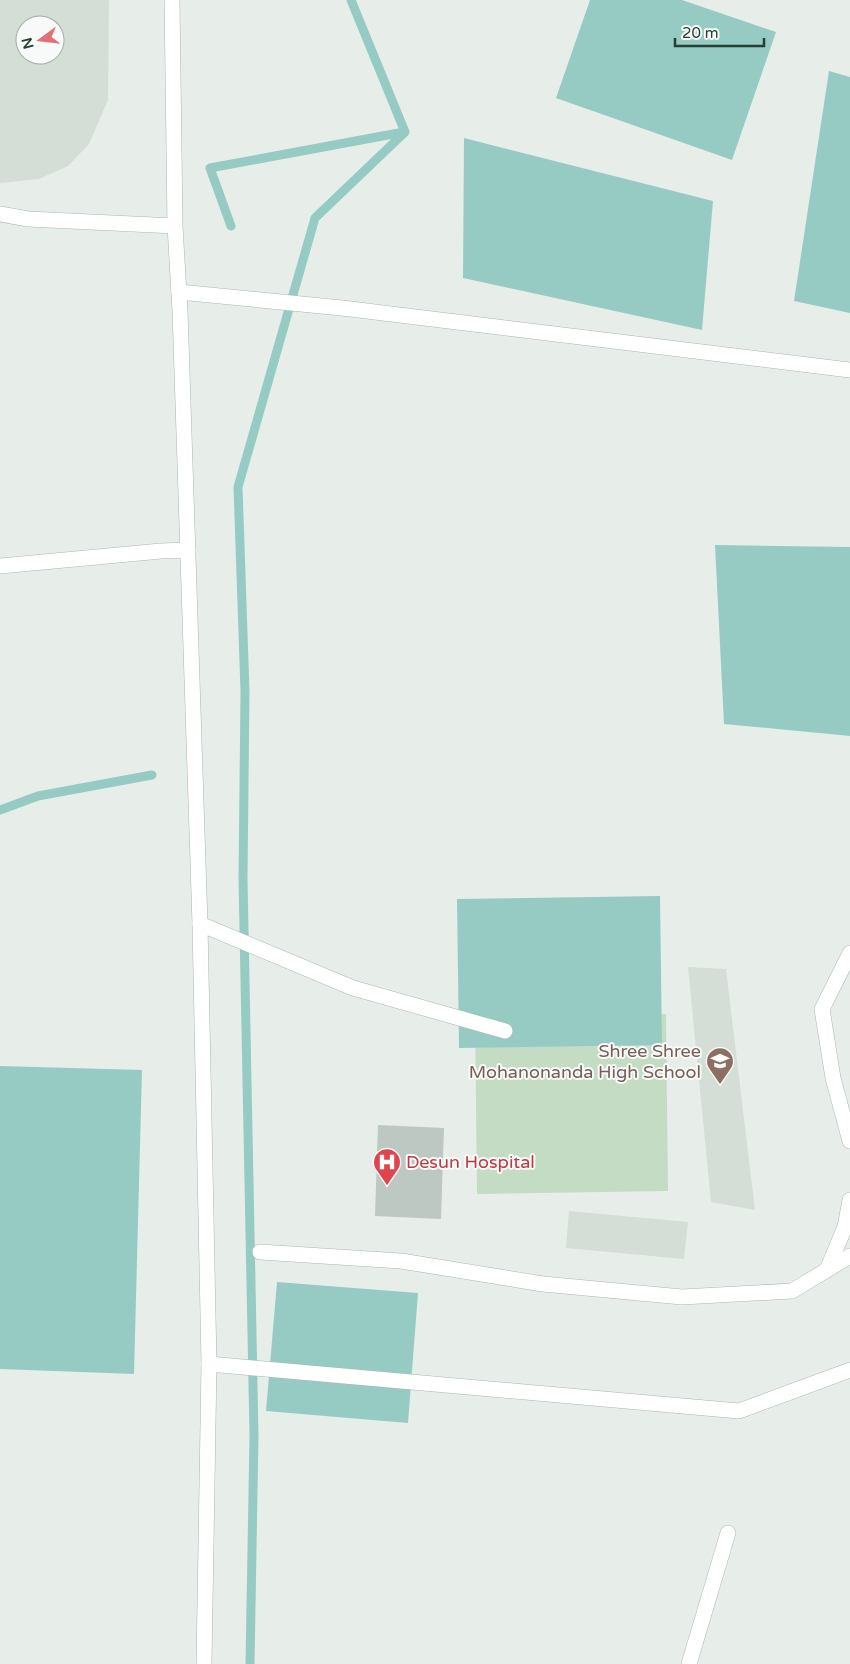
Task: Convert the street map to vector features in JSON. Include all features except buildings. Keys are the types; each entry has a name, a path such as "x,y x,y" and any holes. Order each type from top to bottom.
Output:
{"street":[{"path":"172,0 174,226 179,292 200,924 209,1364 204,1664"},
{"path":"0,214 28,219 174,226"},
{"path":"179,292 342,308 850,370"},
{"path":"0,566 161,550 188,550"},
{"path":"200,924 353,988 504,1031"},
{"path":"850,953 822,1009 833,1078 850,1141"},
{"path":"827,1270 845,1227 850,1200"},
{"path":"260,1252 401,1261 543,1284 682,1297 792,1291 850,1256"},
{"path":"209,1364 739,1411 850,1370"},
{"path":"689,1664 728,1533"}],"shaded area":[{"path":"0,0 109,0 108,100 89,144 68,166 39,179 0,183"},
{"name":"Shree Shree Mohanonanda High School","path":"688,967 726,969 755,1210 711,1202"},
{"path":"569,1211 688,1222 684,1259 566,1248"}],"green space":[{"path":"666,1014 668,1191 477,1194 475,1016"}],"water":[{"path":"590,0 682,0 776,32 732,160 556,98"},
{"path":"829,71 850,77 850,313 794,301"},
{"path":"464,138 713,201 702,330 463,278"},
{"path":"715,545 850,547 850,736 724,724"},
{"path":"660,896 662,1045 459,1048 457,899"},
{"path":"0,1066 142,1070 134,1374 0,1369"},
{"path":"277,1282 418,1293 408,1423 266,1411"}],"waterway":[{"path":"250,1664 254,1435 243,879 245,691 238,487 315,218 405,132 351,0"},
{"path":"231,226 210,168 404,132"},
{"path":"0,810 38,796 152,775"}],"place":[{"name":"Shree Shree Mohanonanda High School","path":"720,1085"},
{"name":"Desun Hospital","path":"387,1186"}]}
